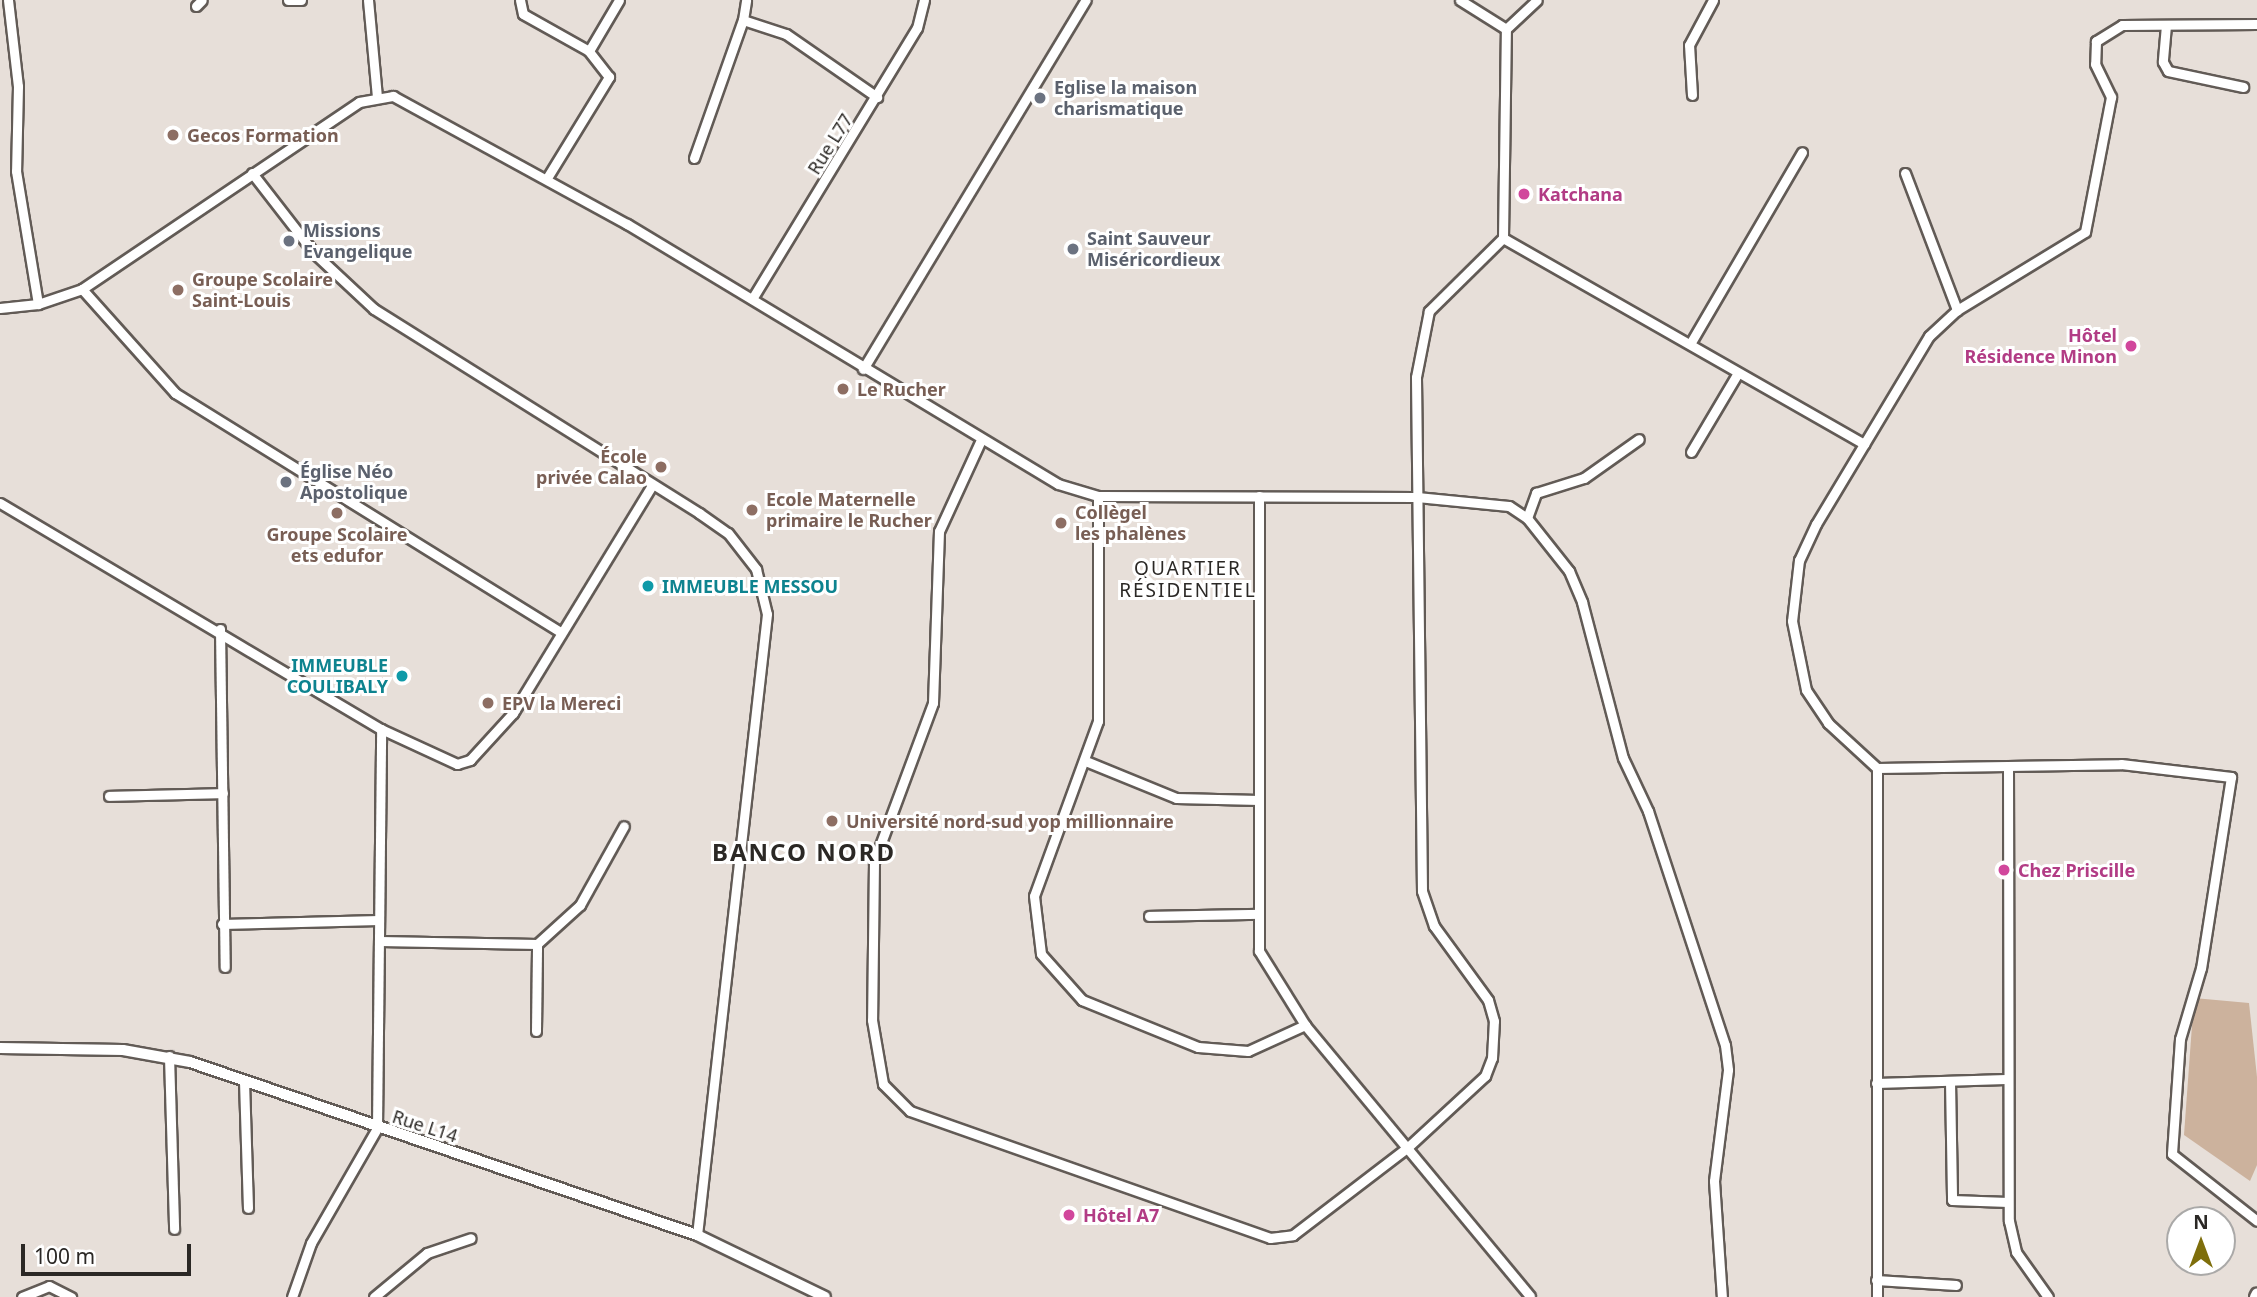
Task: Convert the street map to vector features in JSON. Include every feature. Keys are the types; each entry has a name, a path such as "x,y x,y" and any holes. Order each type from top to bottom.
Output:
{"street":[{"path":"8,0 18,86 16,171 38,304"},
{"path":"288,0 301,0"},
{"path":"368,0 377,97"},
{"path":"520,0 523,14 589,51 609,77 547,178"},
{"path":"589,51 619,0"},
{"path":"694,158 743,20 746,0"},
{"name":"Rue L77","path":"752,299 917,28 924,0"},
{"path":"863,369 1086,0"},
{"path":"1460,0 1506,29"},
{"path":"980,442 939,531 933,704 874,862 872,1020 883,1084 910,1111 1270,1238 1293,1235 1408,1147 1485,1076 1494,1040 1488,1000 1434,926 1422,891 1417,497 1422,329 1440,295 1503,238 1506,29 1536,0"},
{"path":"1692,96 1689,45 1713,0"},
{"path":"743,20 786,34 877,97"},
{"path":"2257,24 2111,27 2096,41 2095,64 2111,97 2085,232 1957,310 1909,363 1800,560 1792,621 1806,690 1828,723 1877,768 2169,765 2231,776 2201,968 2180,1039 2172,1154 2257,1222"},
{"path":"2166,25 2162,62 2168,71 2243,87"},
{"path":"0,308 38,304 82,289 359,102 377,97 410,100 752,299 980,442 1058,484 1098,496 1417,497 1492,501 1527,518 1569,571 1582,602 1623,758 1652,822 1725,1045 1728,1070 1714,1181 1722,1297"},
{"path":"1690,344 1802,152"},
{"path":"252,173 314,253 373,309 601,447 652,485 728,533 756,569 767,614 697,1235"},
{"path":"1905,173 1957,310"},
{"path":"1503,238 1864,444"},
{"path":"82,289 175,393 561,632"},
{"path":"1691,452 1738,373"},
{"path":"1527,518 1536,493 1584,478 1639,439"},
{"path":"0,503 220,629 381,729 443,763 470,760 513,713 652,485"},
{"path":"1098,496 1100,706 1088,762 1034,896 1036,936 1058,980 1082,1000 1210,1049 1248,1051 1305,1025"},
{"path":"1259,496 1259,951 1305,1025 1530,1296"},
{"path":"220,629 222,924 225,967"},
{"path":"292,1297 311,1243 377,1128 381,729"},
{"path":"1088,762 1176,798 1259,800"},
{"path":"2008,766 2008,1202 2011,1240 2048,1297"},
{"path":"1877,768 1877,1297"},
{"path":"109,796 223,793"},
{"path":"380,941 537,944 580,905 624,826"},
{"path":"1149,916 1257,914"},
{"path":"222,924 379,920"},
{"path":"536,1031 537,944"},
{"name":"Rue L14","path":"0,1048 169,1056 697,1235 825,1297"},
{"path":"169,1056 174,1229"},
{"path":"1876,1083 2006,1079"},
{"path":"244,1081 248,1208"},
{"path":"1950,1081 1952,1200 2008,1202"},
{"path":"374,1297 427,1254 471,1238"},
{"path":"1877,1280 1956,1285"},
{"path":"22,1297 49,1286 71,1297"}],"shaded area":[{"path":"2194,998 2249,1003 2257,1077 2257,1165 2250,1181 2184,1135"}],"place":[{"name":"Eglise la maison charismatique","path":"1040,98"},
{"name":"Gecos Formation","path":"173,135"},
{"name":"Katchana","path":"1524,194"},
{"name":"Missions Evangelique","path":"289,241"},
{"name":"Saint Sauveur Miséricordieux","path":"1073,249"},
{"name":"Groupe Scolaire Saint-Louis","path":"178,290"},
{"name":"Hôtel Résidence Minon","path":"2131,346"},
{"name":"Le Rucher","path":"843,389"},
{"name":"École privée Calao","path":"661,467"},
{"name":"Église Néo Apostolique","path":"286,482"},
{"name":"Ecole Maternelle primaire le Rucher","path":"752,510"},
{"name":"Groupe Scolaire ets edufor","path":"337,513"},
{"name":"Collègel les phalènes","path":"1061,523"},
{"name":"IMMEUBLE MESSOU","path":"648,586"},
{"name":"IMMEUBLE COULIBALY","path":"402,676"},
{"name":"EPV la Mereci","path":"488,703"},
{"name":"Université nord-sud yop millionnaire","path":"832,821"},
{"name":"Chez Priscille","path":"2004,870"},
{"name":"Hôtel A7","path":"1069,1215"}],"district":[{"name":"QUARTIER RÉSIDENTIEL","path":"1188,580"},
{"name":"BANCO NORD","path":"804,852"}]}
